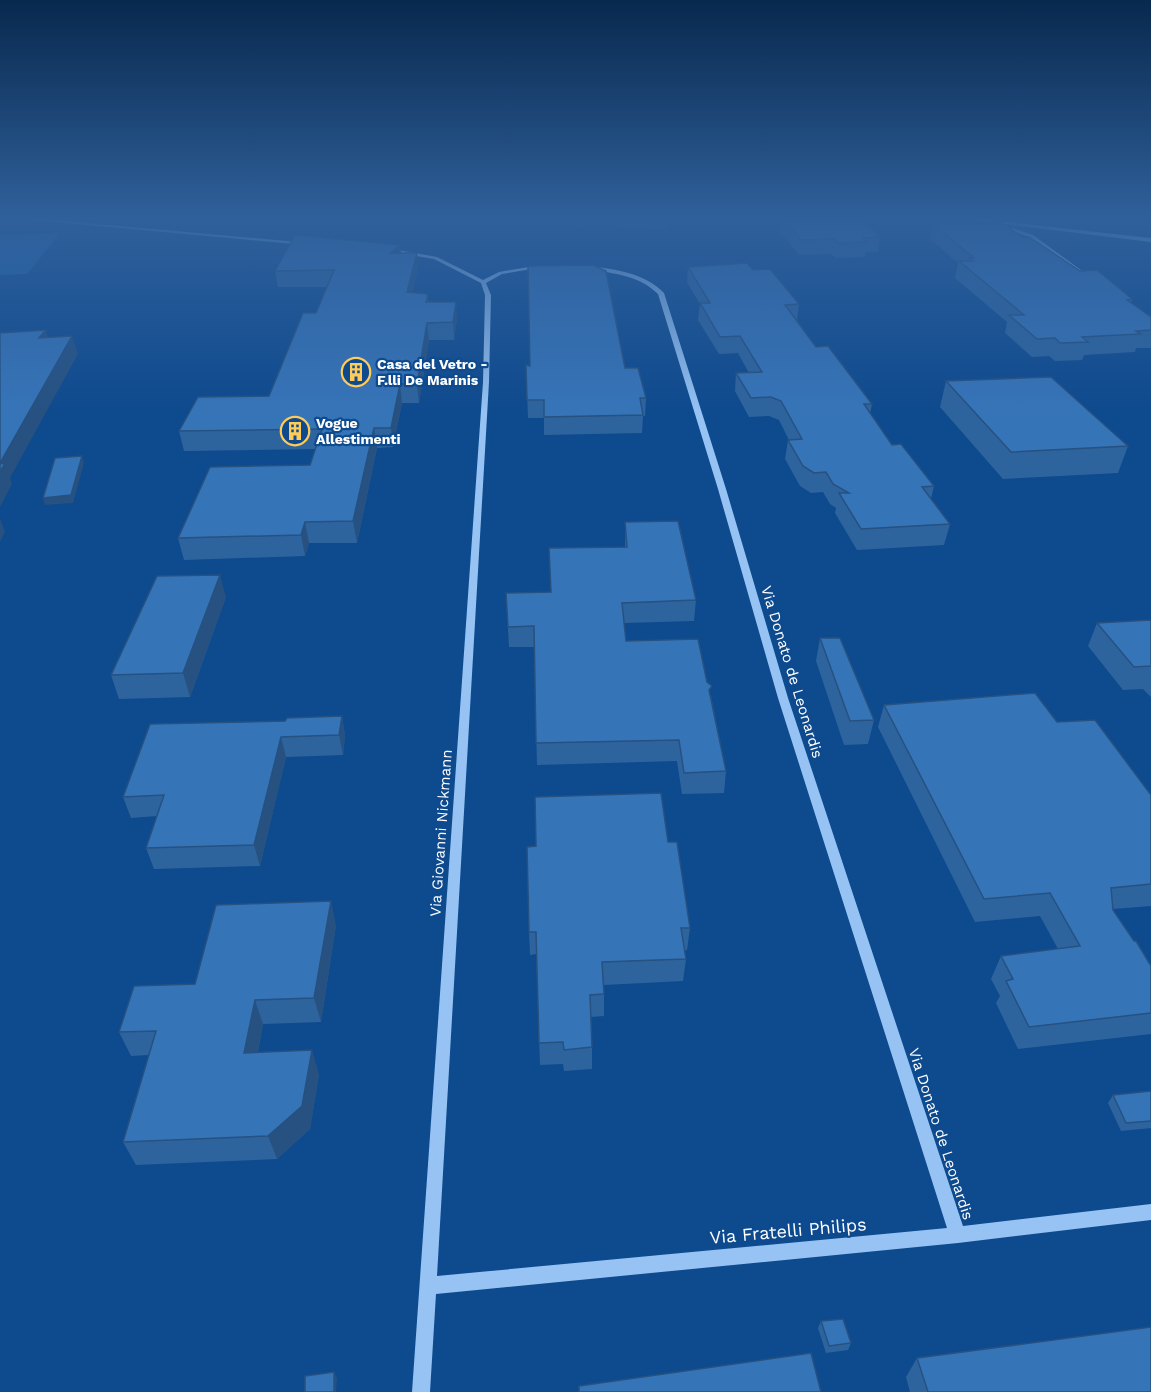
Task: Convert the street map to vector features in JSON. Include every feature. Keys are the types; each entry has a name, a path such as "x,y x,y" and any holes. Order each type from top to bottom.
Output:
{"street":[{"name":"Via Giovanni Nickmann","path":"421,1392 486,382 488,295 481,282"},
{"name":"Via Donato de Leonardis","path":"648,282 661,293 722,489 783,698 958,1236"},
{"name":"Via Fratelli Philips","path":"429,1286 958,1236 1151,1212"}],"building":[{"path":"329,282 410,282 407,292 428,294 426,302 456,302 453,322 427,323 417,384 400,384 391,428 374,428 353,521 305,522 301,535 178,538 210,467 310,465 322,429 179,431 198,397 269,396 303,313 316,313"},
{"path":"528,282 608,282 625,368 638,368 646,398 640,398 643,415 544,417 544,400 527,400 526,365 530,366"},
{"path":"697,282 781,282 799,304 785,305 816,347 828,346 872,404 864,404 892,445 901,444 934,486 922,487 950,524 861,529 839,493 849,493 833,484 826,472 814,473 803,466 788,440 802,439 781,401 771,397 751,398 736,373 762,372 740,336 720,337 700,303 710,303"},
{"path":"984,282 1111,282 1132,299 1127,300 1151,317 1151,330 1136,331 1141,334 1082,337 1088,342 1060,343 1055,338 1037,339 1009,315 1024,315"},
{"path":"46,330 39,338 72,336 0,463 0,333"},
{"path":"1051,377 1128,446 1011,452 946,381"},
{"path":"82,456 71,495 43,498 55,458"},
{"path":"678,521 696,600 622,603 626,641 698,639 707,682 712,686 709,690 726,771 684,773 679,740 536,743 534,626 508,627 506,593 551,592 549,548 627,547 625,522"},
{"path":"220,575 183,673 111,675 157,576"},
{"path":"1151,620 1151,666 1134,667 1097,623"},
{"path":"820,638 840,638 874,720 850,721"},
{"path":"1035,693 1057,722 1095,720 1151,795 1151,884 1111,888 1113,910 1151,966 1151,1013 1029,1027 1006,981 1013,979 1001,956 1080,946 1050,893 984,899 884,705"},
{"path":"342,716 339,735 281,737 254,845 146,848 164,795 123,797 150,724 285,721 287,718"},
{"path":"661,793 668,842 677,842 690,928 681,928 686,959 602,962 604,994 590,995 592,1047 564,1050 563,1042 539,1043 536,932 529,932 527,847 536,846 535,797"},
{"path":"331,901 314,998 255,1000 244,1053 312,1050 302,1106 268,1136 123,1142 156,1031 119,1032 134,986 195,984 216,905"},
{"path":"1151,1091 1151,1121 1126,1123 1113,1095"},
{"path":"843,1319 851,1343 829,1346 821,1321"},
{"path":"1151,1327 1151,1392 928,1392 917,1358"},
{"path":"811,1353 821,1392 579,1392 579,1386"},
{"path":"334,1372 334,1392 305,1392 305,1376"}],"place":[{"name":"Casa del Vetro - F.lli De Marinis","path":"356,372"},
{"name":"Vogue Allestimenti","path":"295,431"}]}
